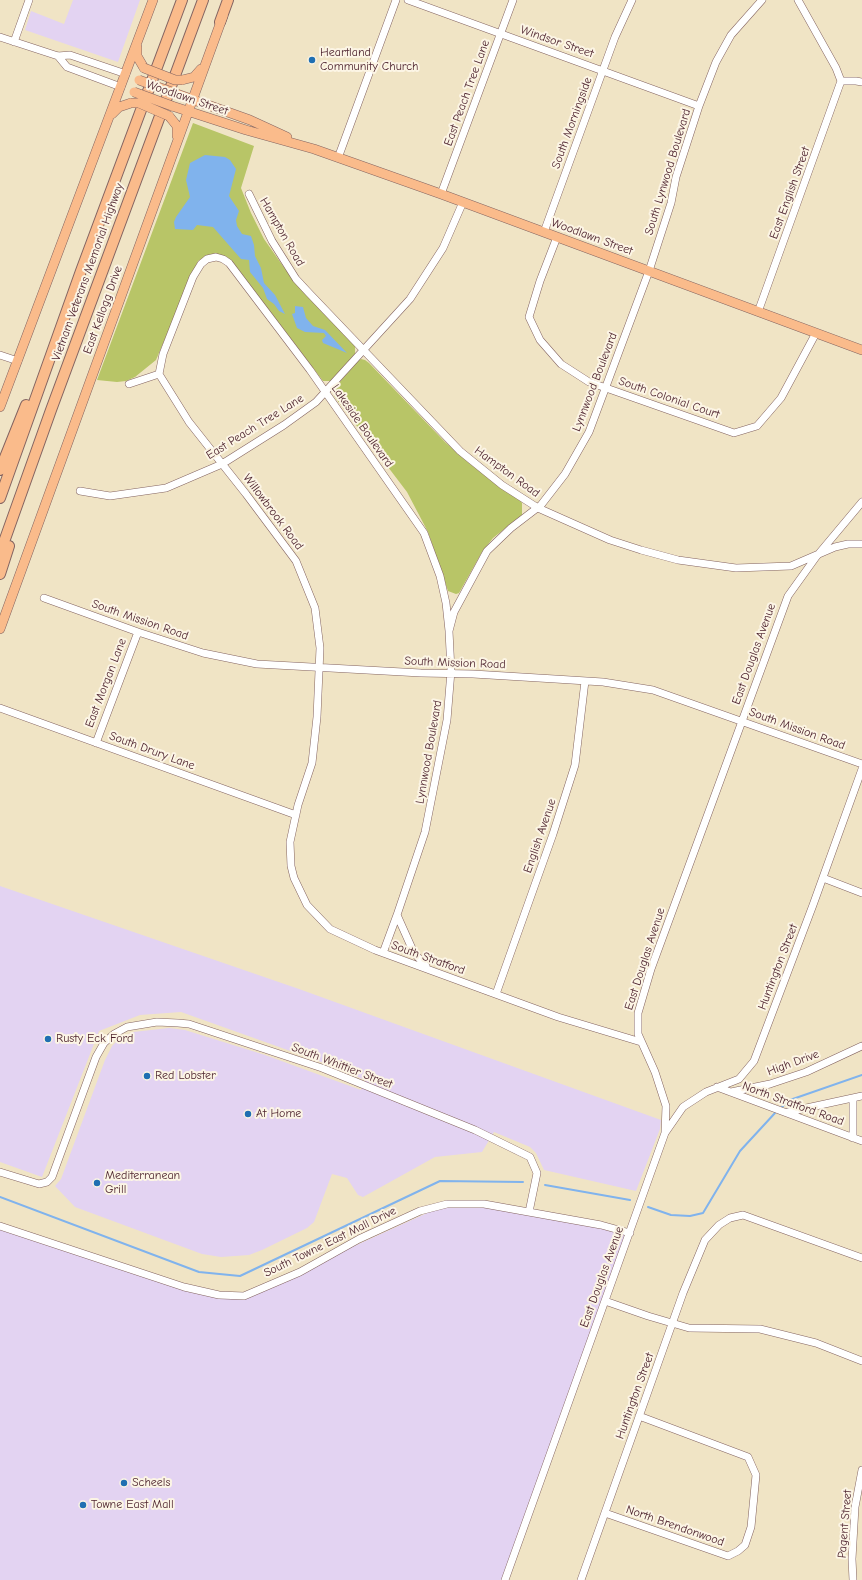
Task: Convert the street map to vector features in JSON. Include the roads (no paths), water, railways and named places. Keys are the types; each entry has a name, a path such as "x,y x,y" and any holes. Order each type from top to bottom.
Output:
{"highway":[{"name":"Vietnam Veterans Memorial Highway","path":"0,498 81,271 182,0"},
{"name":"Vietnam Veterans Memorial Highway","path":"0,553 51,410 203,0"},
{"path":"220,22 229,0"},
{"path":"0,470 81,271"},
{"path":"0,574 51,410"}],"main road":[{"path":"0,407 153,0"},
{"name":"East Kellogg Drive","path":"0,630 220,22"},
{"path":"137,44 137,56 144,68 175,80 194,77 204,65"},
{"name":"Woodlawn Street","path":"126,74 192,100 250,120 314,149 463,202 862,350"},
{"name":"Woodlawn Street","path":"121,87 188,112 314,149"},
{"path":"110,117 120,107 131,103 139,103 169,116 177,126 177,139"}],"street":[{"path":"14,42 29,0"},
{"path":"338,158 396,0"},
{"name":"Windsor Street","path":"408,0 604,70 699,106"},
{"name":"East Peach Tree Lane","path":"441,194 513,0"},
{"name":"South Morningside","path":"544,232 615,37 632,0"},
{"name":"South Lynwood Boulevard","path":"649,271 669,210 676,177 699,106 716,62 731,35 762,0"},
{"path":"798,0 836,68 841,81 862,82"},
{"name":"Woodlawn Street","path":"0,37 58,56 70,55 126,74"},
{"name":"Woodlawn Street","path":"58,56 67,67 121,87"},
{"name":"East English Street","path":"758,312 841,81"},
{"name":"Hampton Road","path":"249,194 272,241 296,279 362,350 460,451 502,485 538,508 610,540 678,560 736,568 791,566 816,557 835,547 848,544 862,544"},
{"name":"East Peach Tree Lane","path":"80,492 110,496 166,488 222,464 284,425 316,402 414,292 444,248 463,202"},
{"name":"South Colonial Court","path":"557,237 540,281 529,316 540,340 561,364 589,382 734,433 757,426 781,398 816,333"},
{"name":"Lakeside Boulevard","path":"159,374 163,354 193,277 201,264 207,259 216,257 223,259 229,263 325,392 424,533 440,576 446,603 449,632"},
{"name":"Lynnwood Boulevard","path":"383,953 425,832 447,720 451,674 449,632 454,612 487,551 511,528 538,508 565,474 589,432 649,271"},
{"path":"0,355 18,361"},
{"path":"130,384 159,374"},
{"name":"Willowbrook Road","path":"159,374 189,422 296,561 315,608 320,648 317,717 312,763 296,815"},
{"name":"East Douglas Avenue","path":"505,1580 665,1133 666,1106 655,1072 638,1034 638,1014 651,969 788,596 816,557 862,502"},
{"name":"South Mission Road","path":"44,598 138,632 203,653 257,664 585,681 653,690 862,764"},
{"name":"East Morgan Lane","path":"96,743 138,632"},
{"name":"English Avenue","path":"496,994 553,834 575,765 585,681"},
{"name":"South Drury Lane","path":"0,708 296,815"},
{"name":"Huntington Street","path":"665,1133 682,1107 706,1092 739,1079 754,1061 823,878 862,769"},
{"name":"South Stratford","path":"296,815 290,842 291,866 294,878 307,905 330,928 383,953 430,968 558,1017 641,1042"},
{"path":"823,878 862,893"},
{"path":"397,915 414,953 430,968"},
{"name":"South Whittier Street","path":"0,1172 39,1184 47,1182 53,1174 96,1058 109,1038 127,1027 156,1022 178,1023 189,1024 322,1068 475,1130 530,1157 537,1173 529,1212"},
{"name":"High Drive","path":"729,1092 770,1084 806,1072 862,1046"},
{"name":"North Stratford Road","path":"717,1087 862,1142"},
{"path":"785,1112 798,1111 862,1096"},
{"path":"853,1138 854,1098"},
{"name":"South Towne East Mall Drive","path":"0,1226 184,1287 219,1295 244,1296 300,1272 359,1239 420,1211 447,1204 484,1204 601,1225 630,1233"},
{"name":"Huntington Street","path":"581,1580 672,1323 705,1240 719,1225 730,1218 743,1215 862,1258"},
{"path":"605,1301 689,1328 760,1329 816,1343 862,1361"},
{"name":"North Brendonwood","path":"605,1513 728,1556 738,1551 744,1545 751,1527 756,1475 748,1457 639,1416"},
{"name":"Pagent Street","path":"853,1580 852,1559 855,1507 862,1470"}],"water":[{"path":"205,155 225,157 230,160 236,169 229,196 239,211 236,220 237,226 242,234 251,236 255,256 261,268 264,283 275,295 285,314 279,311 274,304 267,299 263,288 250,272 249,260 241,259 213,227 197,225 193,230 175,229 174,222 176,217 190,197 186,180 190,163"},
{"path":"295,306 303,307 306,318 313,326 325,330 347,353 323,343 322,340 326,336 324,333 305,332 297,328 292,314 295,313"}],"waterway":[{"path":"782,1107 787,1101 862,1075"},
{"path":"648,1207 671,1215 690,1216 703,1213 740,1151 775,1113"},
{"path":"0,1197 199,1272 240,1276 440,1181 523,1182"},
{"path":"545,1185 630,1200"}],"place":[{"name":"Heartland Community Church","path":"312,60"},
{"name":"Rusty Eck Ford","path":"48,1039"},
{"name":"Red Lobster","path":"147,1076"},
{"name":"At Home","path":"248,1114"},
{"name":"Mediterranean Grill","path":"97,1183"},
{"name":"Scheels","path":"124,1483"},
{"name":"Towne East Mall","path":"83,1505"}]}
